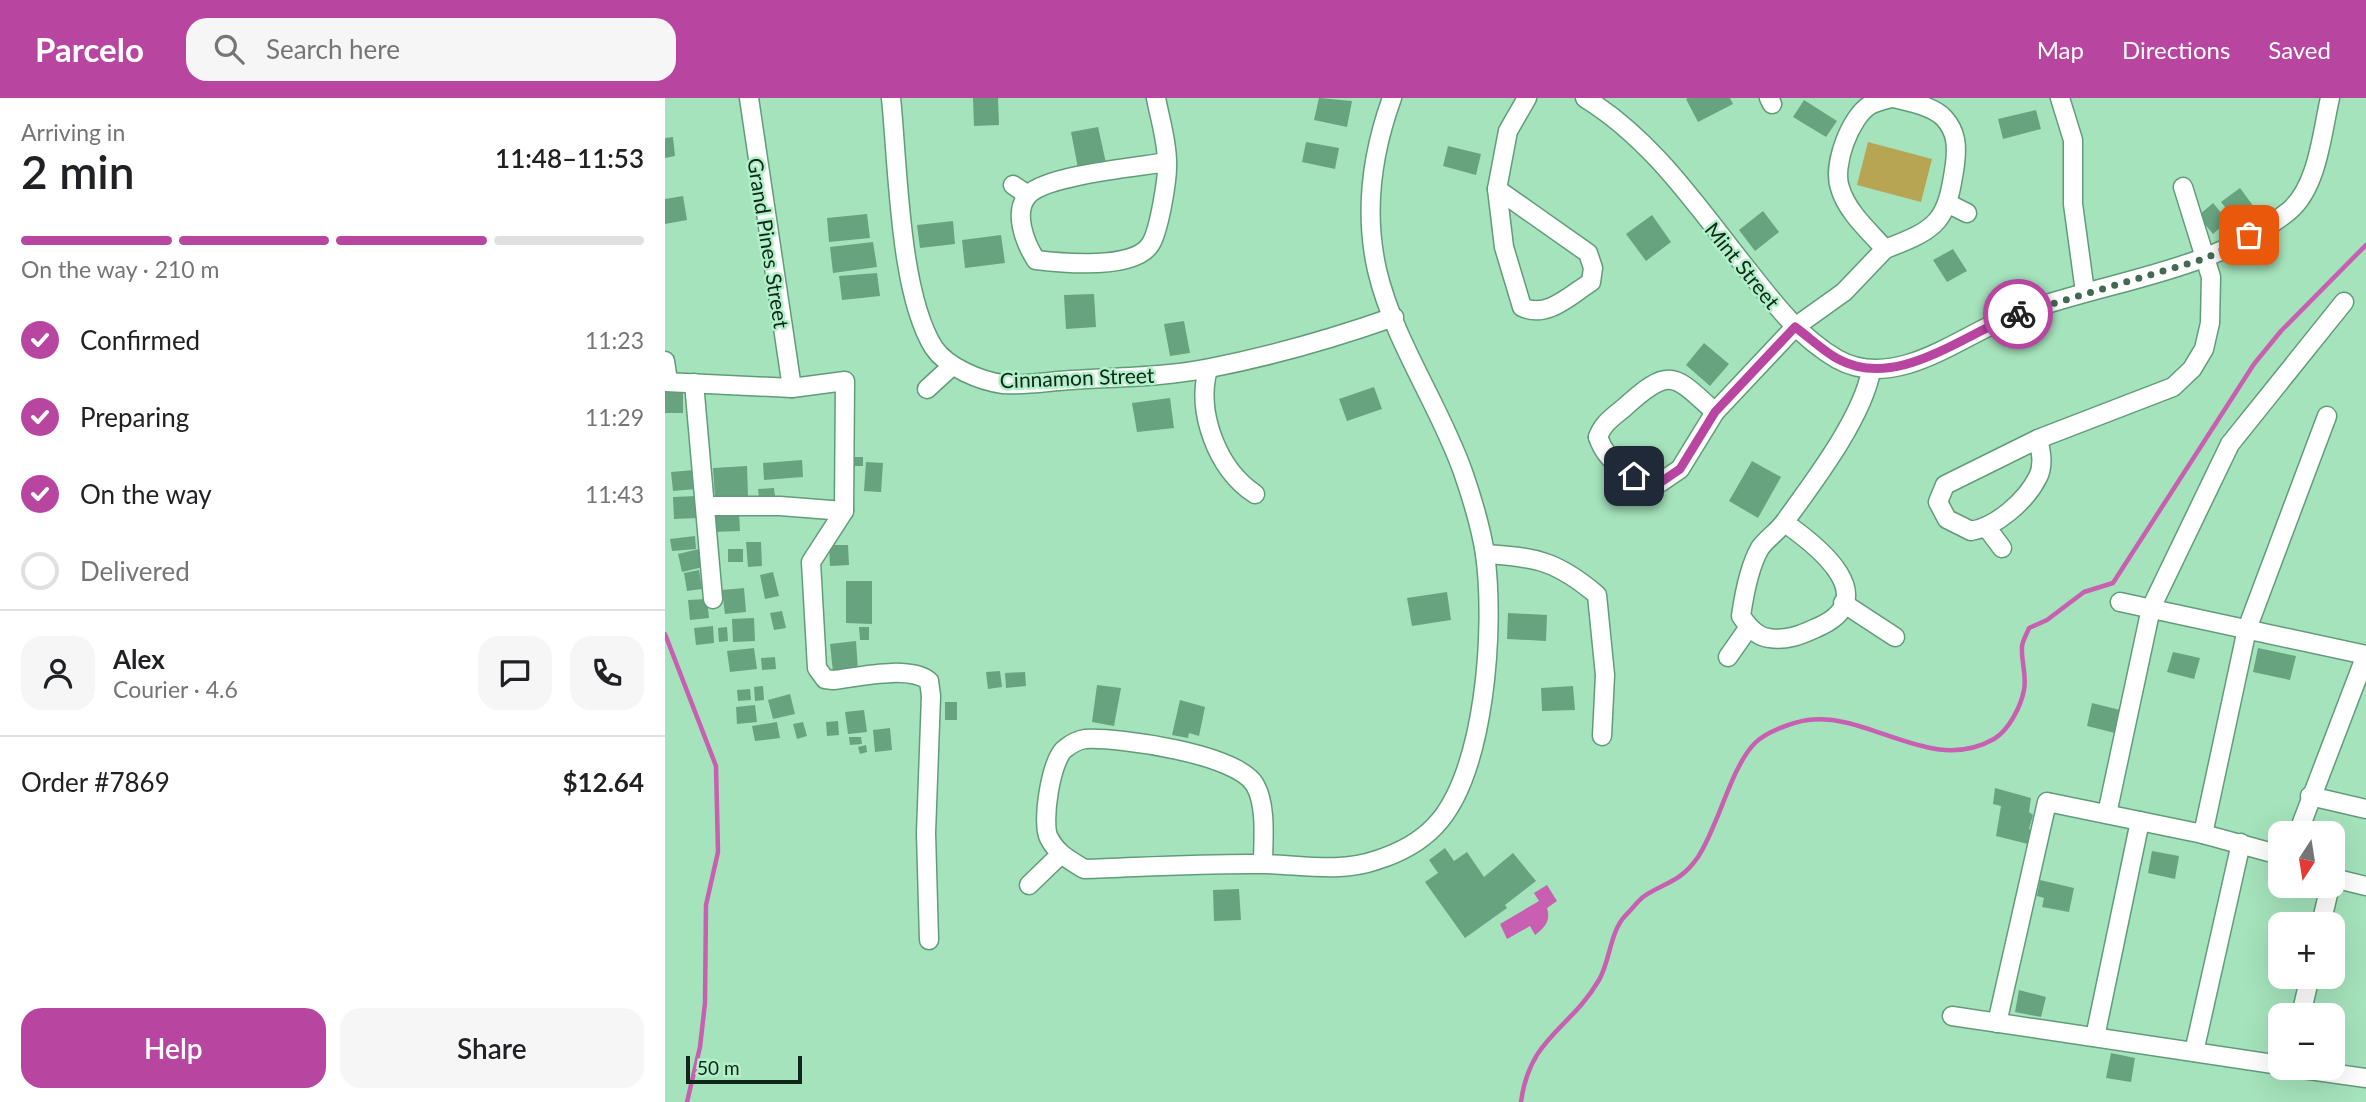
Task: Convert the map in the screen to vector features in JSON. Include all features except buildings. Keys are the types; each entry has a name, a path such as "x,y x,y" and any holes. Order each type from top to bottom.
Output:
{"street":[{"name":"Grand Pines Street","path":"749,98 792,388"},
{"path":"891,98 910,282 923,326 936,350 951,366 927,389"},
{"path":"1156,98 1167,162 1157,225 1150,246 1137,254 1115,260 1074,265 1036,260 1026,243 1020,190 1167,162"},
{"path":"1263,864 1259,797 1255,783 1244,774 1203,756 1131,742 1082,739 1062,749 1051,775 1047,836 1060,855 1084,869 1263,864 1355,867 1405,850 1435,826 1455,796 1474,746 1486,667 1485,554 1463,472 1394,317 1377,271 1372,192 1377,138 1392,98"},
{"path":"1497,189 1588,253 1593,268 1591,282 1532,318 1522,307 1504,247 1497,189 1508,131 1527,98"},
{"name":"Mint Street","path":"1585,98 1623,124 1665,166 1795,327 1838,359 1871,371"},
{"path":"1715,412 1684,383 1666,379 1651,383 1590,436 1605,456 1634,476 1661,482 1680,469 1715,412 1795,327 1844,292 1885,249 1919,236 1949,204 1957,152 1954,132 1943,116 1892,98 1869,105 1850,129 1839,159 1839,186 1850,209 1885,249"},
{"path":"1785,523 1826,554 1833,563 1844,583 1843,603 1839,614 1794,638 1767,639 1749,627 1741,616 1744,596 1761,548 1785,523 1846,432 1867,393 1871,371 1910,363 2011,316 2207,258 2270,224 2291,209 2304,193 2330,98"},
{"path":"2067,102 2073,141 2073,204 2085,292"},
{"path":"2038,439 2042,458 2039,477 2001,521 1987,528 1971,531 1947,519 1938,502 1945,485 2038,439 2173,387 2192,369 2204,349 2210,323 2211,287 2207,258 2189,213 2183,187"},
{"path":"1949,204 1967,213"},
{"path":"2106,814 2151,608 2231,444 2344,302"},
{"name":"Cinnamon Street","path":"951,366 1004,384 1208,369 1340,336 1394,317"},
{"path":"665,360 667,382 792,388 845,381 844,511 811,562 817,668 825,679 833,681 893,673 924,677 929,681 932,696 926,833 929,940"},
{"path":"1208,369 1203,387 1209,425 1233,476 1255,494"},
{"path":"694,383 713,599"},
{"path":"2203,834 2247,629 2327,416"},
{"path":"705,506 780,506 844,511"},
{"path":"1987,528 2002,548"},
{"path":"1485,554 1529,556 1550,563 1604,592 1605,675 1602,736"},
{"path":"2120,601 2366,655 2302,821"},
{"path":"1843,603 1895,637"},
{"path":"1728,657 1749,627"},
{"path":"2310,796 2366,808"},
{"path":"1997,1023 2047,802 2203,834 2268,852"},
{"path":"2095,1037 2140,821"},
{"path":"2194,1052 2241,844"},
{"path":"1029,885 1060,855"},
{"path":"2345,881 2366,886"},
{"path":"1952,1016 2268,1063"},
{"path":"2345,1075 2366,1078"}],"shaded area":[{"path":"1868,142 1932,159 1921,202 1857,185"},
{"path":"1547,885 1557,901 1547,908 1548,920 1544,926 1535,935 1530,926 1507,939 1500,924 1539,901 1534,893"}],"waterway":[{"path":"1521,1102 1533,1062 1599,980 1620,923 1643,897 1685,872 1698,857 1739,766 1755,743 1780,728 1808,720 1831,720 1924,747 1947,750 1970,748 1999,735 2013,717 2022,696 2025,685 2022,645 2029,628 2047,620 2084,592 2113,583 2254,364 2281,331 2366,245"},
{"path":"665,634 716,766 718,852 706,905 705,1003 700,1047 687,1102"}],"way so far":[{"path":"2018,314 2207,258 2249,235"}],"route":[{"path":"1634,476 1661,482 1680,469 1715,412 1795,327 1838,359 1871,371 1910,363 2018,314"}]}
